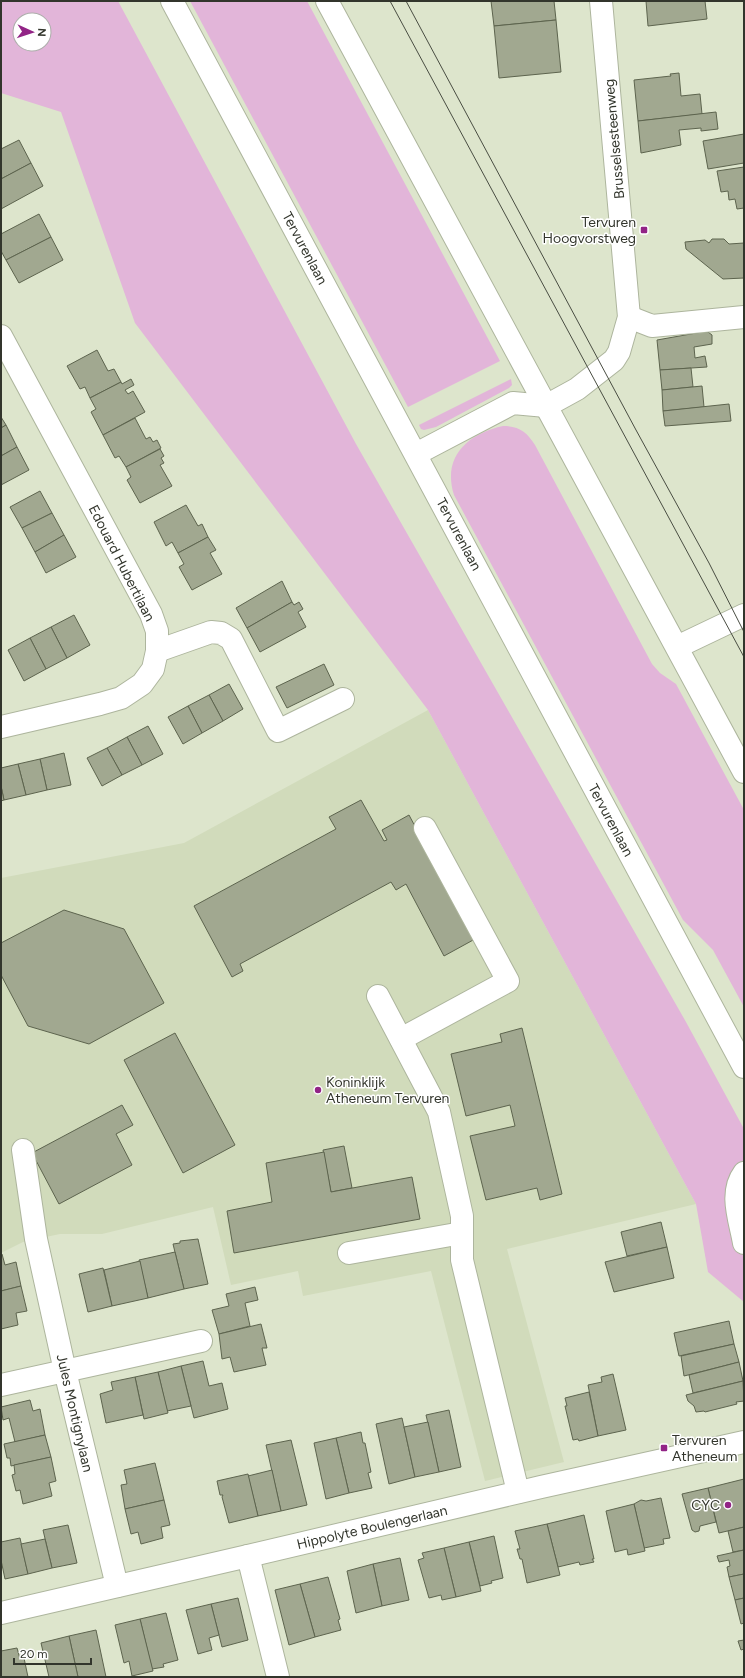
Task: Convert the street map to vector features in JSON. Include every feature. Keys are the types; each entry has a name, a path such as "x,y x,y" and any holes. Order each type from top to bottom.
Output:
{"street":[{"name":"Tervurenlaan","path":"172,1 744,1067"},
{"path":"327,1 744,772"},
{"name":"Brusselsesteenweg","path":"546,406 577,389 614,360 619,352 629,317 601,1"},
{"path":"629,317 652,326 744,317"},
{"name":"Edouard Hubertilaan","path":"1,336 151,614 157,632 157,651 153,669 142,684 121,698 1,727"},
{"path":"416,454 513,403 546,406"},
{"path":"677,647 696,636 744,615"},
{"path":"157,651 210,632 221,634 231,639 278,731 343,699"},
{"path":"401,1039 508,981 425,828"},
{"path":"378,996 439,1112 462,1216 462,1260 518,1492"},
{"name":"Jules Montignylaan","path":"23,1150 36,1239 65,1371 117,1586"},
{"path":"744,1173 737,1185 736,1202 744,1243"},
{"path":"349,1253 462,1233"},
{"path":"1,1385 201,1341"},
{"name":"Hippolyte Boulengerlaan","path":"1,1613 518,1492 744,1442"},
{"path":"248,1556 278,1677"}],"shaded area":[{"path":"1,1 118,1 356,444 686,1022 744,1129 744,1302 708,1272 696,1204 428,710 135,323 61,112 1,93"},
{"path":"190,1 307,1 500,361 408,407"},
{"path":"511,379 512,385 509,388 436,427 424,430 421,429 419,425"},
{"path":"503,426 514,427 526,433 535,445 652,664 660,673 676,684 744,810 744,1007 713,950 683,920 454,495 451,481 452,469 460,449 478,435"},
{"name":"Koninklijk Atheneum Tervuren","path":"428,710 696,1204 507,1249 564,1462 485,1481 431,1271 303,1296 298,1271 231,1285 213,1207 102,1234 60,1234 36,1239 23,1242 1,1253 1,878 184,843"}],"building":[{"path":"491,1 554,1 556,20 494,26"},
{"path":"646,1 705,1 707,19 648,26"},
{"path":"556,20 561,72 499,78 494,26"},
{"path":"679,73 681,96 700,94 702,114 638,121 634,80 671,76 670,74"},
{"path":"716,112 718,129 701,131 701,128 679,130 681,145 641,153 638,121"},
{"path":"744,134 744,163 708,169 703,141"},
{"path":"19,140 31,163 1,179 1,149"},
{"path":"31,163 43,186 1,209 1,179"},
{"path":"744,167 744,208 737,209 735,199 729,200 728,191 721,192 717,171"},
{"path":"39,214 51,237 6,260 1,251 1,234"},
{"path":"51,237 63,260 19,283 6,260"},
{"path":"712,239 724,239 729,244 744,243 744,278 723,279 686,249 685,242 705,240 709,243"},
{"path":"708,332 712,335 712,344 694,347 695,358 705,356 707,367 660,370 657,340"},
{"path":"97,350 108,371 114,369 121,382 90,398 85,387 80,389 67,366"},
{"path":"691,368 693,387 662,390 660,370"},
{"path":"131,379 134,385 125,390 128,394 133,391 145,412 103,435 91,412 96,409 90,398 121,382 122,384"},
{"path":"702,386 704,407 663,411 662,390"},
{"path":"729,404 731,421 665,426 663,411"},
{"path":"1,417 6,425 1,428"},
{"path":"135,418 146,439 150,437 153,442 157,440 161,448 126,467 119,456 115,458 103,435"},
{"path":"6,425 17,447 1,456 1,428"},
{"path":"17,447 29,470 1,485 1,456"},
{"path":"160,449 164,456 161,458 164,463 160,465 172,486 140,503 127,480 131,477 126,467"},
{"path":"40,491 52,513 22,528 10,507"},
{"path":"186,505 198,526 202,524 208,537 178,553 172,542 166,546 154,522"},
{"path":"52,513 64,535 35,552 22,528"},
{"path":"64,535 76,557 46,573 35,552"},
{"path":"208,537 216,550 210,553 222,574 192,590 179,567 184,564 178,553"},
{"path":"282,581 292,602 247,628 236,608"},
{"path":"292,602 294,605 299,602 303,609 298,612 306,627 260,652 247,628"},
{"path":"74,615 90,645 67,658 51,627"},
{"path":"51,627 67,658 46,669 30,638"},
{"path":"30,638 46,669 24,681 8,650"},
{"path":"324,664 334,685 287,708 276,687"},
{"path":"229,684 243,709 223,721 209,695"},
{"path":"209,695 223,721 202,733 188,706"},
{"path":"188,706 202,733 183,744 168,717"},
{"path":"148,726 163,754 142,765 127,737"},
{"path":"127,737 142,765 122,775 107,748"},
{"path":"107,748 122,775 102,786 87,758"},
{"path":"64,753 71,785 47,790 40,759"},
{"path":"40,759 47,790 26,795 18,764"},
{"path":"18,764 26,795 4,800 1,786 1,768"},
{"path":"1,786 4,800 1,801"},
{"path":"361,800 384,841 387,840 382,830 409,815 475,939 444,956 406,884 396,890 391,882 240,964 243,971 232,977 194,906 336,829 329,817"},
{"path":"64,910 124,929 164,1003 89,1044 28,1026 1,975 1,943"},
{"path":"522,1028 562,1194 540,1200 537,1188 486,1200 470,1136 515,1126 510,1105 466,1116 451,1054 502,1042 500,1034"},
{"path":"175,1033 235,1145 183,1173 124,1060"},
{"path":"122,1105 133,1125 116,1134 132,1165 59,1204 32,1153"},
{"path":"344,1146 352,1188 331,1192 323,1150"},
{"path":"324,1152 331,1192 412,1177 420,1219 234,1253 227,1211 272,1202 266,1163"},
{"path":"661,1222 667,1247 627,1256 621,1232"},
{"path":"198,1239 208,1284 184,1289 173,1244 180,1243 180,1241"},
{"path":"667,1247 674,1278 614,1292 605,1262"},
{"path":"175,1252 184,1289 148,1298 139,1260"},
{"path":"1,1254 5,1265 16,1262 21,1286 1,1291"},
{"path":"140,1261 148,1298 112,1306 104,1270"},
{"path":"103,1268 112,1306 88,1312 79,1274"},
{"path":"21,1286 27,1311 16,1313 18,1325 1,1329 1,1291"},
{"path":"255,1287 258,1300 245,1303 250,1326 219,1334 212,1310 229,1306 226,1294"},
{"path":"729,1321 734,1344 679,1356 674,1333"},
{"path":"261,1324 267,1348 262,1348 266,1365 234,1372 230,1357 222,1359 219,1334"},
{"path":"734,1344 739,1362 684,1376 681,1356"},
{"path":"203,1361 209,1386 222,1383 228,1409 194,1418 181,1366"},
{"path":"739,1362 743,1381 693,1393 689,1375"},
{"path":"181,1366 191,1406 167,1411 158,1372"},
{"path":"158,1372 168,1413 144,1419 135,1377"},
{"path":"613,1374 626,1430 598,1436 588,1385 602,1382 601,1377"},
{"path":"135,1377 143,1415 106,1423 100,1394 113,1390 111,1382"},
{"path":"743,1381 744,1401 736,1402 737,1404 705,1412 696,1412 694,1406 688,1401 686,1395"},
{"path":"589,1392 598,1436 579,1441 578,1439 573,1440 565,1406 567,1406 565,1398"},
{"path":"30,1400 33,1411 40,1409 45,1435 15,1442 9,1418 3,1420 1,1407"},
{"path":"449,1410 461,1467 439,1472 426,1415"},
{"path":"402,1418 415,1477 389,1484 376,1424"},
{"path":"428,1422 439,1472 415,1477 404,1427"},
{"path":"361,1432 363,1443 365,1443 371,1472 368,1473 372,1488 349,1493 336,1438"},
{"path":"45,1435 51,1457 11,1466 10,1458 7,1458 4,1444"},
{"path":"336,1438 349,1493 326,1499 314,1443"},
{"path":"291,1440 307,1505 281,1511 266,1445"},
{"path":"51,1457 56,1481 49,1483 52,1496 23,1504 20,1490 16,1491 12,1475 15,1474 14,1465"},
{"path":"155,1463 164,1500 125,1509 121,1485 127,1484 124,1470"},
{"path":"272,1470 281,1511 258,1516 248,1476"},
{"path":"248,1474 258,1516 229,1523 222,1497 223,1495 220,1495 217,1481"},
{"name":"CYC","path":"744,1479 744,1527 719,1533 708,1488"},
{"path":"708,1488 716,1522 700,1526 699,1531 695,1532 692,1530 682,1494"},
{"path":"661,1498 670,1538 663,1539 664,1544 644,1548 634,1504 641,1500 646,1501"},
{"path":"164,1500 170,1525 161,1527 163,1538 141,1544 138,1532 131,1534 125,1509"},
{"path":"634,1504 645,1551 628,1555 627,1549 615,1552 606,1511"},
{"path":"584,1515 594,1559 592,1559 594,1562 580,1565 579,1562 558,1567 547,1524"},
{"path":"547,1524 560,1575 527,1583 522,1559 520,1559 517,1549 520,1549 515,1531"},
{"path":"68,1525 77,1563 52,1568 43,1530"},
{"path":"744,1527 744,1550 733,1552 728,1531"},
{"path":"494,1536 503,1578 480,1586 469,1542"},
{"path":"20,1538 28,1574 5,1579 1,1560 1,1542"},
{"path":"45,1539 52,1568 28,1574 21,1544"},
{"path":"469,1542 481,1591 456,1597 444,1548"},
{"path":"444,1548 456,1597 442,1600 441,1595 429,1598 418,1560 424,1558 422,1553"},
{"path":"744,1550 744,1574 729,1577 727,1567 730,1566 729,1560 719,1562 717,1556"},
{"path":"400,1558 409,1600 382,1606 373,1564"},
{"path":"373,1564 382,1606 356,1613 347,1571"},
{"path":"744,1574 744,1598 735,1600 729,1577"},
{"path":"328,1577 340,1619 338,1620 341,1630 315,1637 300,1584"},
{"path":"300,1584 315,1637 289,1645 275,1590"},
{"path":"238,1598 248,1640 222,1647 211,1604"},
{"path":"744,1598 744,1623 741,1624 735,1600"},
{"path":"211,1604 219,1635 209,1638 212,1650 198,1654 186,1610"},
{"path":"166,1613 178,1660 163,1664 164,1667 152,1669 140,1619"},
{"path":"140,1619 153,1671 132,1676 129,1661 124,1663 115,1625"},
{"path":"96,1630 106,1677 78,1677 69,1636"},
{"path":"69,1636 78,1677 49,1677 41,1643"},
{"path":"744,1640 744,1649 741,1650 738,1641"},
{"path":"17,1648 20,1659 24,1658 28,1677 1,1677 1,1651"}],"tram line":[{"path":"390,1 744,657"},
{"path":"406,1 709,563 744,632"}],"place":[{"name":"Tervuren Hoogvorstweg","path":"644,230"},
{"name":"Koninklijk Atheneum Tervuren","path":"318,1090"},
{"name":"Tervuren Atheneum","path":"664,1448"},
{"name":"CYC","path":"728,1505"}]}
